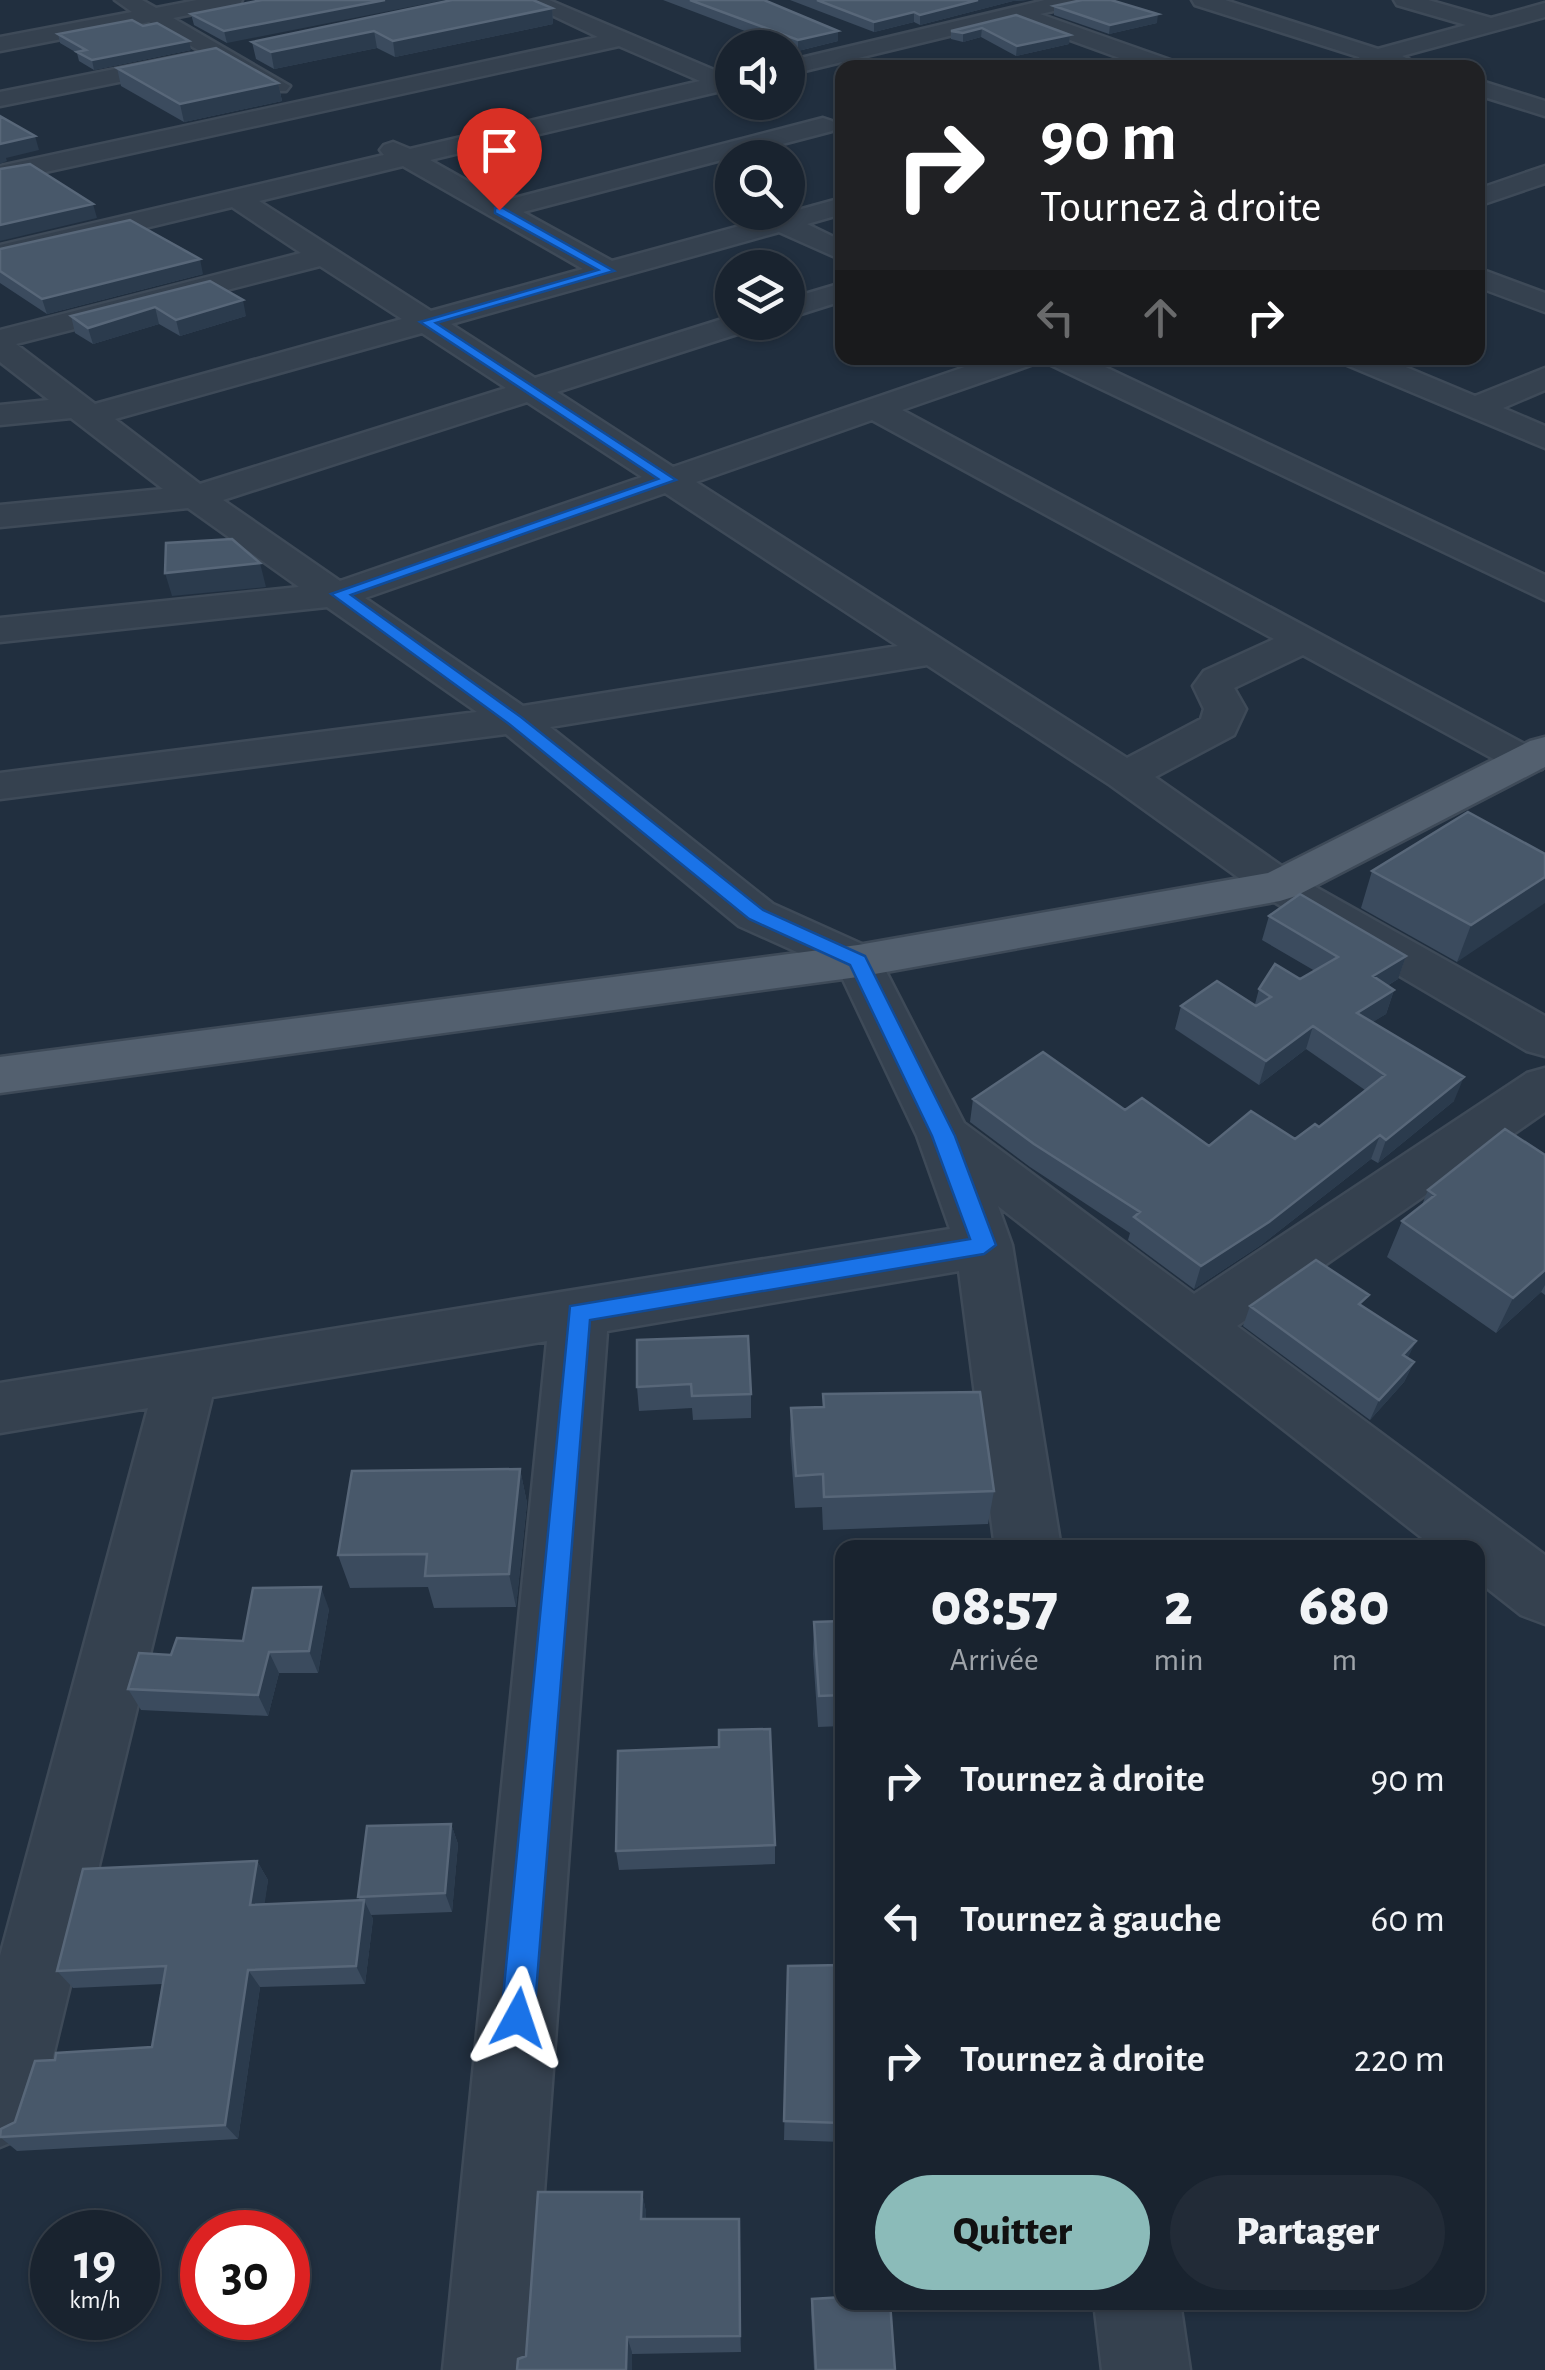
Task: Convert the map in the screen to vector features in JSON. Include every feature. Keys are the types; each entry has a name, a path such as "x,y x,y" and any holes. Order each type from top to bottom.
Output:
{"main road":[{"path":"0,1075 858,961 1280,886 1532,766"}],"street":[{"path":"126,0 344,123"},
{"path":"0,44 231,0"},
{"path":"531,0 715,78"},
{"path":"977,0 1149,60"},
{"path":"805,64 1072,0"},
{"path":"1203,0 1391,60"},
{"path":"1405,0 1527,36"},
{"path":"1365,60 1545,10"},
{"path":"845,33 916,60"},
{"path":"0,174 620,39"},
{"path":"0,100 262,47"},
{"path":"0,254 715,87"},
{"path":"1485,89 1545,109"},
{"path":"805,118 833,130"},
{"path":"499,210 833,130"},
{"path":"375,140 608,271"},
{"path":"1485,196 1545,174"},
{"path":"1485,176 1545,197"},
{"path":"236,198 1124,776 1280,886 1545,1039"},
{"path":"805,216 835,208"},
{"path":"0,415 87,411 757,230"},
{"path":"796,230 835,249"},
{"path":"0,339 324,256"},
{"path":"1485,280 1545,303"},
{"path":"805,304 835,294"},
{"path":"0,516 195,497 715,331"},
{"path":"0,347 195,497 515,720 756,915 858,961 944,1136 984,1245 1027,1540"},
{"path":"0,630 339,594 1000,365"},
{"path":"1077,365 1545,589"},
{"path":"1374,365 1545,438"},
{"path":"1474,408 1545,378"},
{"path":"874,408 1532,766"},
{"path":"1124,776 1219,726 1225,709 1213,686 1218,680 1304,640"},
{"path":"0,786 515,720 934,652"},
{"path":"1193,1326 1545,1086"},
{"path":"944,1136 1480,1540"},
{"path":"0,1408 984,1245"},
{"path":"487,2370 579,1312"},
{"path":"0,2106 187,1377"},
{"path":"1485,1544 1542,1586"},
{"path":"1137,2310 1146,2370"}],"building":[{"path":"262,0 385,0 224,31 191,14"},
{"path":"452,0 533,0 552,8 393,41 374,31 271,52 252,42"},
{"path":"690,0 764,0 838,31 805,38 805,30 771,30"},
{"path":"817,0 978,0 874,22"},
{"path":"1082,0 1111,0 1158,14 1110,25 1054,6"},
{"path":"1016,15 1070,35 1017,46 982,28 963,33 951,31"},
{"path":"132,20 143,26 157,23 189,41 92,60 77,52 86,50 58,34"},
{"path":"216,48 278,83 180,104 117,68"},
{"path":"0,116 35,136 0,144"},
{"path":"30,164 93,204 0,225 0,169"},
{"path":"130,220 200,259 42,299 0,271 0,249"},
{"path":"210,281 243,300 176,320 155,307 88,328 71,316"},
{"path":"232,539 260,563 165,573 166,543"},
{"path":"1468,812 1545,854 1545,877 1471,925 1372,871"},
{"path":"1300,894 1406,956 1373,976 1394,990 1357,1013 1464,1077 1386,1140 1380,1135 1269,1222 1201,1266 1134,1217 1140,1212 1034,1144 973,1099 1043,1052 1125,1110 1142,1098 1209,1146 1251,1111 1295,1139 1315,1124 1319,1127 1385,1075 1313,1026 1266,1061 1181,1006 1217,981 1256,1006 1271,997 1259,989 1275,964 1300,979 1338,957 1269,916"},
{"path":"1505,1129 1545,1155 1545,1270 1513,1298 1402,1221 1435,1195 1428,1190"},
{"path":"1316,1260 1369,1295 1359,1304 1416,1341 1403,1355 1414,1362 1379,1400 1250,1306"},
{"path":"748,1336 751,1394 692,1396 691,1384 637,1387 637,1340"},
{"path":"980,1392 994,1491 824,1497 823,1474 796,1476 791,1408 824,1407 823,1394"},
{"path":"520,1469 509,1574 425,1576 427,1554 338,1555 352,1471"},
{"path":"321,1587 309,1651 269,1652 258,1695 128,1689 139,1653 171,1655 177,1638 243,1641 253,1588"},
{"path":"835,1621 835,1695 819,1696 814,1622"},
{"path":"770,1729 775,1845 616,1851 618,1751 719,1747 719,1730"},
{"path":"451,1824 445,1893 358,1897 367,1826"},
{"path":"257,1861 250,1905 364,1900 356,1966 248,1970 225,2125 0,2137 1,2129 15,2122 35,2061 55,2060 56,2053 152,2047 166,1966 57,1971 83,1869"},
{"path":"835,1965 835,2123 784,2121 788,1966"},
{"path":"538,2192 642,2192 641,2219 739,2219 740,2336 627,2337 626,2370 517,2370 518,2359 526,2356"},
{"path":"835,2297 835,2310 891,2310 895,2370 816,2370 812,2299"}],"route":[{"path":"499,210 608,271 426,322 669,480 339,594 515,720 756,915 858,961 944,1136 984,1245 579,1312 518,2018"}]}
